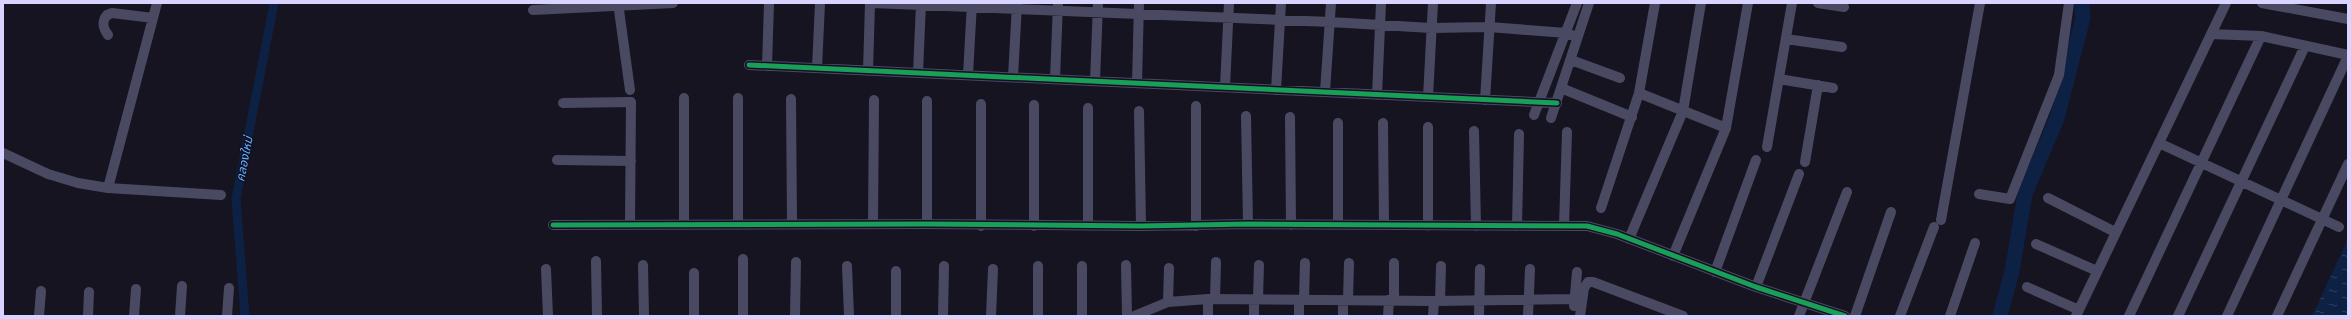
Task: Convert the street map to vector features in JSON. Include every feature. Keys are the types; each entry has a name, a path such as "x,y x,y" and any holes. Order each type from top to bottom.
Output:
{"street":[{"path":"108,188 157,3"},
{"path":"533,10 564,6 673,3"},
{"path":"767,66 769,3"},
{"path":"817,68 820,3"},
{"path":"868,71 872,3 1139,8 1228,18 1431,28 1489,27 1566,33 1577,37"},
{"path":"1225,87 1229,3"},
{"path":"1276,90 1281,3"},
{"path":"1326,92 1331,3"},
{"path":"1377,95 1381,3"},
{"path":"1428,97 1431,28 1434,3"},
{"path":"1485,100 1491,3"},
{"path":"1534,116 1577,3"},
{"path":"1551,118 1589,3"},
{"path":"1601,208 1639,93 1655,3"},
{"path":"1629,239 1683,111 1701,3"},
{"path":"1673,256 1726,128 1748,3"},
{"path":"1767,147 1792,3"},
{"path":"1818,3 1844,7"},
{"path":"1900,316 1937,223 1980,3"},
{"path":"1979,194 2010,199 2059,75 2069,3"},
{"path":"2027,287 2078,313 2115,232 2226,3"},
{"path":"2262,3 2348,20"},
{"path":"618,4 630,90"},
{"path":"918,73 921,4"},
{"path":"968,75 972,5"},
{"path":"1013,78 1017,6"},
{"path":"1054,80 1058,7"},
{"path":"1095,81 1098,7"},
{"path":"1137,83 1139,8"},
{"path":"108,35 103,24 107,15 112,13 153,18"},
{"path":"2211,34 2261,36 2348,56 2227,316"},
{"path":"2129,316 2261,36"},
{"path":"1786,39 1842,47"},
{"path":"2178,316 2305,46"},
{"path":"1571,60 1620,78"},
{"path":"749,65 1557,103"},
{"path":"1779,79 1833,88"},
{"path":"1804,162 1818,85"},
{"path":"1561,88 1632,117"},
{"path":"1639,93 1726,128"},
{"path":"684,98 684,225"},
{"path":"738,98 738,225"},
{"path":"790,99 792,224"},
{"path":"873,224 874,100"},
{"path":"927,101 927,224"},
{"path":"563,103 631,102 630,224"},
{"path":"981,226 982,104"},
{"path":"1034,105 1034,226"},
{"path":"1196,106 1196,226"},
{"path":"1088,108 1088,225"},
{"path":"1139,111 1141,226"},
{"path":"1246,116 1248,224"},
{"path":"1290,117 1291,225"},
{"path":"1383,122 1384,225"},
{"path":"1338,123 1338,224"},
{"path":"1428,126 1428,226"},
{"path":"1474,132 1476,226"},
{"path":"1564,226 1567,132"},
{"path":"1517,226 1519,134"},
{"path":"2159,143 2339,227"},
{"path":"3,153 70,181 108,188 221,195"},
{"path":"557,160 631,161"},
{"path":"1715,272 1756,160"},
{"path":"2277,316 2348,164"},
{"path":"1756,287 1799,174"},
{"path":"1799,316 1847,192"},
{"path":"2048,198 2115,232"},
{"path":"1855,316 1892,212"},
{"path":"553,225 927,224 981,226 1196,226 1248,224 1338,224 1428,226 1564,226 1600,229 1756,287 1804,301 1845,316"},
{"path":"1950,316 1975,243"},
{"path":"2036,244 2097,271"},
{"path":"743,259 743,316"},
{"path":"596,261 597,316"},
{"path":"795,316 796,262"},
{"path":"1208,316 1212,298 1216,262"},
{"path":"1299,316 1305,263"},
{"path":"1343,316 1346,300 1348,263"},
{"path":"1388,316 1391,301 1394,263"},
{"path":"1126,264 1127,316"},
{"path":"643,265 644,316"},
{"path":"1254,316 1259,265"},
{"path":"847,266 849,316"},
{"path":"943,316 944,266"},
{"path":"1038,266 1038,316"},
{"path":"1082,266 1082,316"},
{"path":"1433,316 1437,301 1440,266"},
{"path":"1168,302 1169,268"},
{"path":"546,269 548,316"},
{"path":"992,316 993,269"},
{"path":"1479,316 1480,269"},
{"path":"1528,316 1530,269"},
{"path":"896,271 896,316"},
{"path":"1573,316 1577,272"},
{"path":"694,273 694,316"},
{"path":"1580,316 1584,288 1588,282 1593,282 1683,316"},
{"path":"180,316 182,286"},
{"path":"227,316 229,288"},
{"path":"134,316 136,289"},
{"path":"39,316 41,291"},
{"path":"88,316 89,292"},
{"path":"1134,316 1168,302 1212,298 1391,301 1528,299 1575,300"}],"water":[{"path":"2348,239 2348,316 2312,316"}],"waterway":[{"name":"คลองใหม่","path":"245,316 236,199 274,3"},
{"path":"2000,316 2012,271 2025,194 2057,118 2083,18 2082,3"}],"cycle path":[{"path":"749,65 1557,103"},
{"path":"553,225 927,224 1141,226 1248,224 1587,226 1617,234 1756,287 1845,316"}]}
